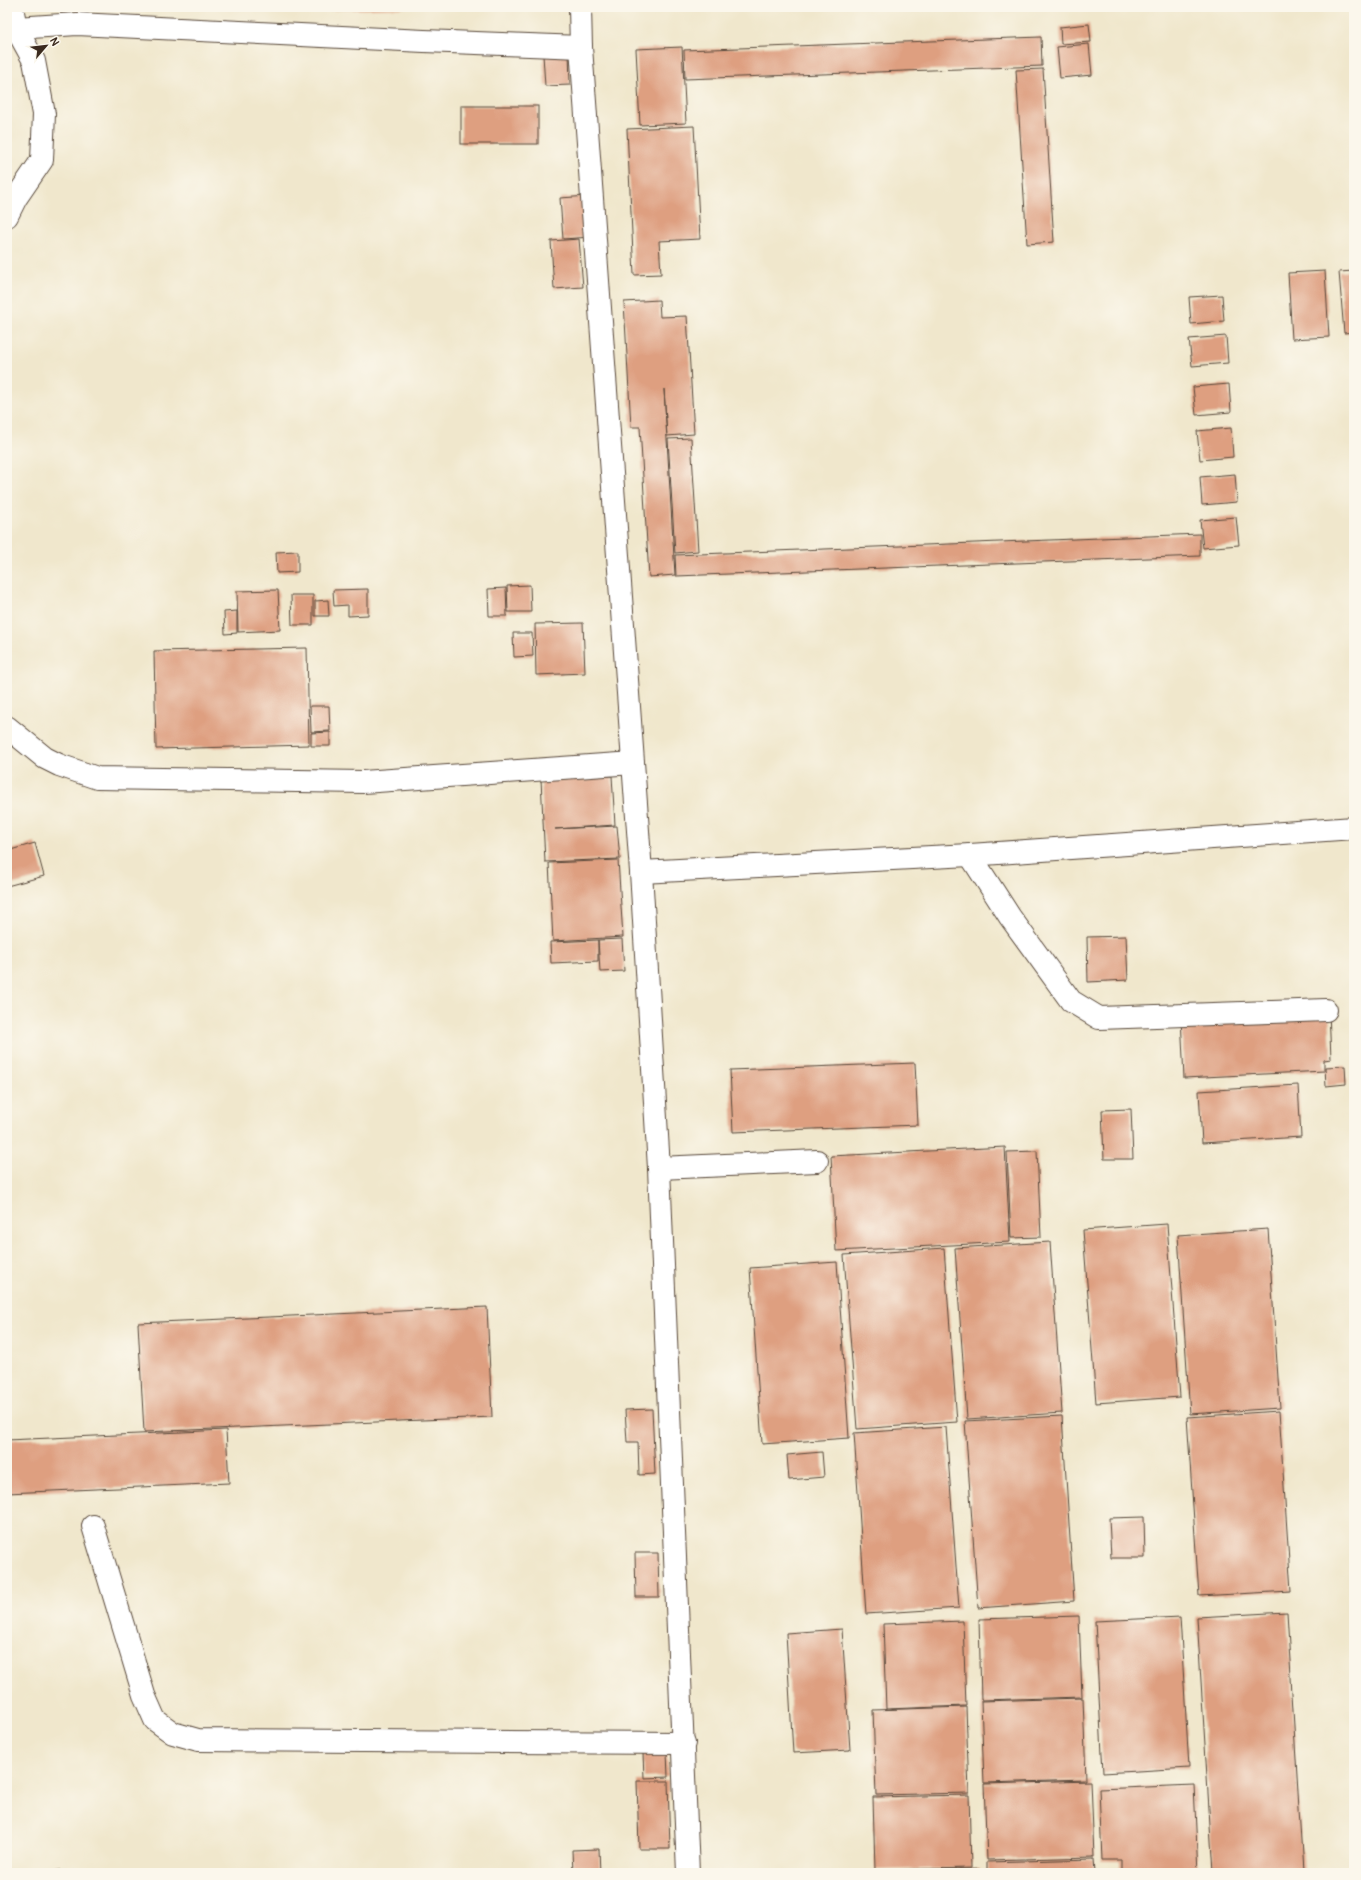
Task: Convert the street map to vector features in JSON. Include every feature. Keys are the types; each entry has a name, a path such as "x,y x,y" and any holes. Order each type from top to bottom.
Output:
{"street":[{"path":"580,7 581,47 641,872 659,1168 684,1743 688,1873"},
{"path":"14,17 77,24 581,47"},
{"path":"7,216 16,198 42,160 44,114 34,61 14,17"},
{"path":"7,727 45,758 59,765 97,778 363,782 633,763"},
{"path":"641,872 970,855 1354,828"},
{"path":"970,855 1010,917 1071,1001 1099,1018 1326,1010"},
{"path":"659,1168 817,1162"},
{"path":"93,1526 144,1695 155,1720 173,1733 198,1740 684,1743"}],"building":[{"path":"311,7 404,7 404,8 311,11"},
{"path":"1089,24 1091,42 1061,44 1060,27"},
{"path":"1041,37 1042,66 685,79 684,50"},
{"path":"1089,44 1092,75 1060,78 1057,47"},
{"path":"682,47 686,123 640,125 636,49"},
{"path":"569,53 570,85 545,86 543,55"},
{"path":"1043,69 1054,242 1027,244 1016,70"},
{"path":"461,106 538,106 538,144 461,144"},
{"path":"694,126 700,239 659,241 661,274 634,275 627,129"},
{"path":"588,196 591,237 563,239 560,198"},
{"path":"579,239 583,287 554,289 551,241"},
{"path":"1325,271 1329,337 1292,339 1288,273"},
{"path":"1354,271 1354,332 1344,333 1339,272"},
{"path":"1222,295 1224,321 1191,324 1189,297"},
{"path":"659,300 660,317 687,316 694,434 667,436 664,389 675,575 649,577 640,427 631,427 624,302"},
{"path":"1226,336 1228,363 1192,366 1189,339"},
{"path":"1229,384 1231,412 1196,415 1193,387"},
{"path":"1231,428 1233,457 1200,460 1197,431"},
{"path":"691,438 698,551 675,553 668,439"},
{"path":"1235,474 1237,502 1202,505 1200,477"},
{"path":"1236,517 1239,545 1203,548 1200,520"},
{"path":"1200,534 1200,556 676,576 675,555"},
{"path":"298,551 298,572 277,573 276,552"},
{"path":"530,585 531,612 508,612 507,586"},
{"path":"506,588 507,616 489,616 488,589"},
{"path":"368,589 368,615 348,616 348,605 334,606 333,590"},
{"path":"278,590 280,630 238,632 237,591"},
{"path":"291,595 313,595 313,625 292,625"},
{"path":"328,600 329,616 315,616 315,601"},
{"path":"237,611 237,633 225,634 224,612"},
{"path":"583,623 585,673 536,675 535,624"},
{"path":"513,633 532,633 533,656 514,657"},
{"path":"307,648 309,745 156,749 154,651"},
{"path":"310,706 329,706 330,731 311,732"},
{"path":"330,732 330,746 311,746 311,733"},
{"path":"612,776 615,825 555,829 617,826 620,859 545,862 541,779"},
{"path":"35,843 44,876 7,886 7,851"},
{"path":"618,860 623,937 553,941 549,863"},
{"path":"1126,936 1128,980 1088,982 1087,937"},
{"path":"622,939 624,971 600,972 598,940"},
{"path":"598,940 598,961 551,963 550,942"},
{"path":"1329,1011 1331,1059 1324,1060 1324,1071 1184,1078 1181,1018"},
{"path":"915,1063 918,1125 733,1132 730,1070"},
{"path":"1345,1066 1346,1084 1326,1086 1325,1067"},
{"path":"1298,1085 1301,1137 1202,1143 1199,1091"},
{"path":"1131,1109 1133,1159 1104,1159 1102,1110"},
{"path":"1005,1147 1010,1242 836,1251 831,1156"},
{"path":"1037,1151 1041,1237 1011,1238 1007,1152"},
{"path":"1167,1224 1180,1397 1096,1403 1083,1230"},
{"path":"1268,1229 1280,1408 1190,1414 1178,1235"},
{"path":"1050,1242 1062,1413 967,1419 955,1248"},
{"path":"944,1248 957,1422 857,1429 844,1255"},
{"path":"837,1262 849,1438 762,1444 750,1268"},
{"path":"487,1307 492,1417 144,1432 138,1323"},
{"path":"652,1409 655,1474 639,1475 638,1442 627,1442 625,1410"},
{"path":"1279,1411 1291,1591 1199,1596 1187,1417"},
{"path":"1062,1416 1074,1601 978,1608 965,1421"},
{"path":"946,1427 959,1608 866,1614 854,1433"},
{"path":"226,1430 229,1483 7,1493 7,1440"},
{"path":"822,1452 824,1477 789,1480 787,1455"},
{"path":"1144,1517 1145,1558 1111,1558 1109,1518"},
{"path":"635,1553 658,1553 659,1597 636,1597"},
{"path":"1287,1612 1303,1873 1213,1873 1197,1617"},
{"path":"1079,1616 1082,1697 981,1700 979,1619"},
{"path":"1180,1617 1189,1768 1103,1773 1095,1621"},
{"path":"963,1621 966,1706 886,1709 883,1624"},
{"path":"842,1629 850,1750 793,1753 786,1633"},
{"path":"1083,1698 1086,1780 984,1783 981,1701"},
{"path":"966,1707 969,1793 876,1795 873,1710"},
{"path":"667,1752 668,1777 644,1778 643,1753"},
{"path":"637,1781 668,1781 670,1849 639,1849"},
{"path":"1091,1781 1094,1857 987,1860 984,1784"},
{"path":"1194,1785 1198,1873 1121,1873 1121,1860 1102,1860 1099,1789"},
{"path":"969,1795 971,1868 875,1870 873,1797"},
{"path":"599,1849 600,1873 573,1873 572,1850"},
{"path":"1094,1859 1095,1873 987,1873 987,1862"},
{"path":"979,1869 979,1873 901,1873 901,1872"},
{"path":"20,1870 20,1873 7,1873 7,1871"},
{"path":"61,1870 61,1873 40,1873 40,1872"}]}
